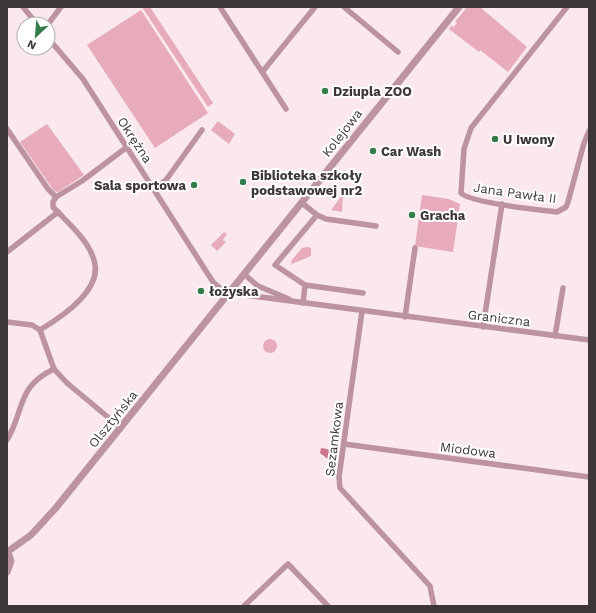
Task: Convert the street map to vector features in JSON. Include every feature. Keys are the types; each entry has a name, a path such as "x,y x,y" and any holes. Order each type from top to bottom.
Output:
{"street":[{"path":"23,7 30,16"},
{"path":"54,16 61,7"},
{"path":"220,7 263,71 286,109"},
{"path":"263,71 315,7"},
{"path":"344,7 398,52"},
{"name":"Kolejowa","path":"230,293 459,7"},
{"name":"Jana Pawła II","path":"567,7 471,128 466,139 463,157 461,193 466,198 557,212 562,211 568,202 584,143 589,131"},
{"name":"Okrężna","path":"56,47 83,79 213,282 221,289 230,293"},
{"path":"7,129 48,189 56,197"},
{"path":"154,189 166,180 202,130"},
{"path":"40,330 53,323 89,291 94,282 95,264 93,256 53,207 53,202 56,197 82,181 127,147"},
{"path":"302,203 317,215 326,219 376,226"},
{"path":"483,327 502,204"},
{"path":"7,252 58,212"},
{"path":"317,215 275,265 305,285 363,293"},
{"path":"405,317 415,248"},
{"name":"Graniczna","path":"244,274 258,286 301,303"},
{"path":"301,303 305,285"},
{"path":"555,336 563,288"},
{"name":"Graniczna","path":"230,293 589,340"},
{"name":"Olsztyńska","path":"8,552 30,535 55,510 230,293"},
{"name":"Sezamkowa","path":"362,311 339,477 340,488 430,586 434,606"},
{"path":"7,322 32,325 40,330 54,369 67,383 121,428"},
{"path":"7,440 13,430 25,393 32,383 54,369"},
{"name":"Miodowa","path":"344,444 589,476"},
{"path":"7,572 11,561 8,552"},
{"path":"244,606 288,564 328,606"}],"shaded area":[{"path":"142,7 150,7 213,103 208,107"},
{"path":"467,7 480,7 527,47 508,72 480,50 479,52 449,29 451,26 454,27 457,23 455,22"},
{"path":"141,10 208,113 155,148 87,45"},
{"path":"218,121 235,134 229,144 211,130"},
{"path":"47,124 84,175 58,192 54,191 20,142"},
{"path":"343,194 342,212 331,210"},
{"path":"422,195 449,199 460,204 453,252 415,246"},
{"path":"224,232 227,234 223,240 226,242 217,251 211,245"},
{"path":"302,248 311,248 311,256 292,264 291,261"},
{"path":"267,339 273,339 277,343 277,349 273,353 267,353 263,349 263,343"},
{"path":"321,448 333,450 332,458 329,460 320,453"}],"place":[{"name":"Dziupla ZOO","path":"325,91"},
{"name":"U Iwony","path":"495,139"},
{"name":"Car Wash","path":"373,151"},
{"name":"Biblioteka szkoły podstawowej nr2","path":"243,182"},
{"name":"Sala sportowa","path":"194,185"},
{"name":"Gracha","path":"412,215"},
{"name":"łożyska","path":"201,291"}]}
